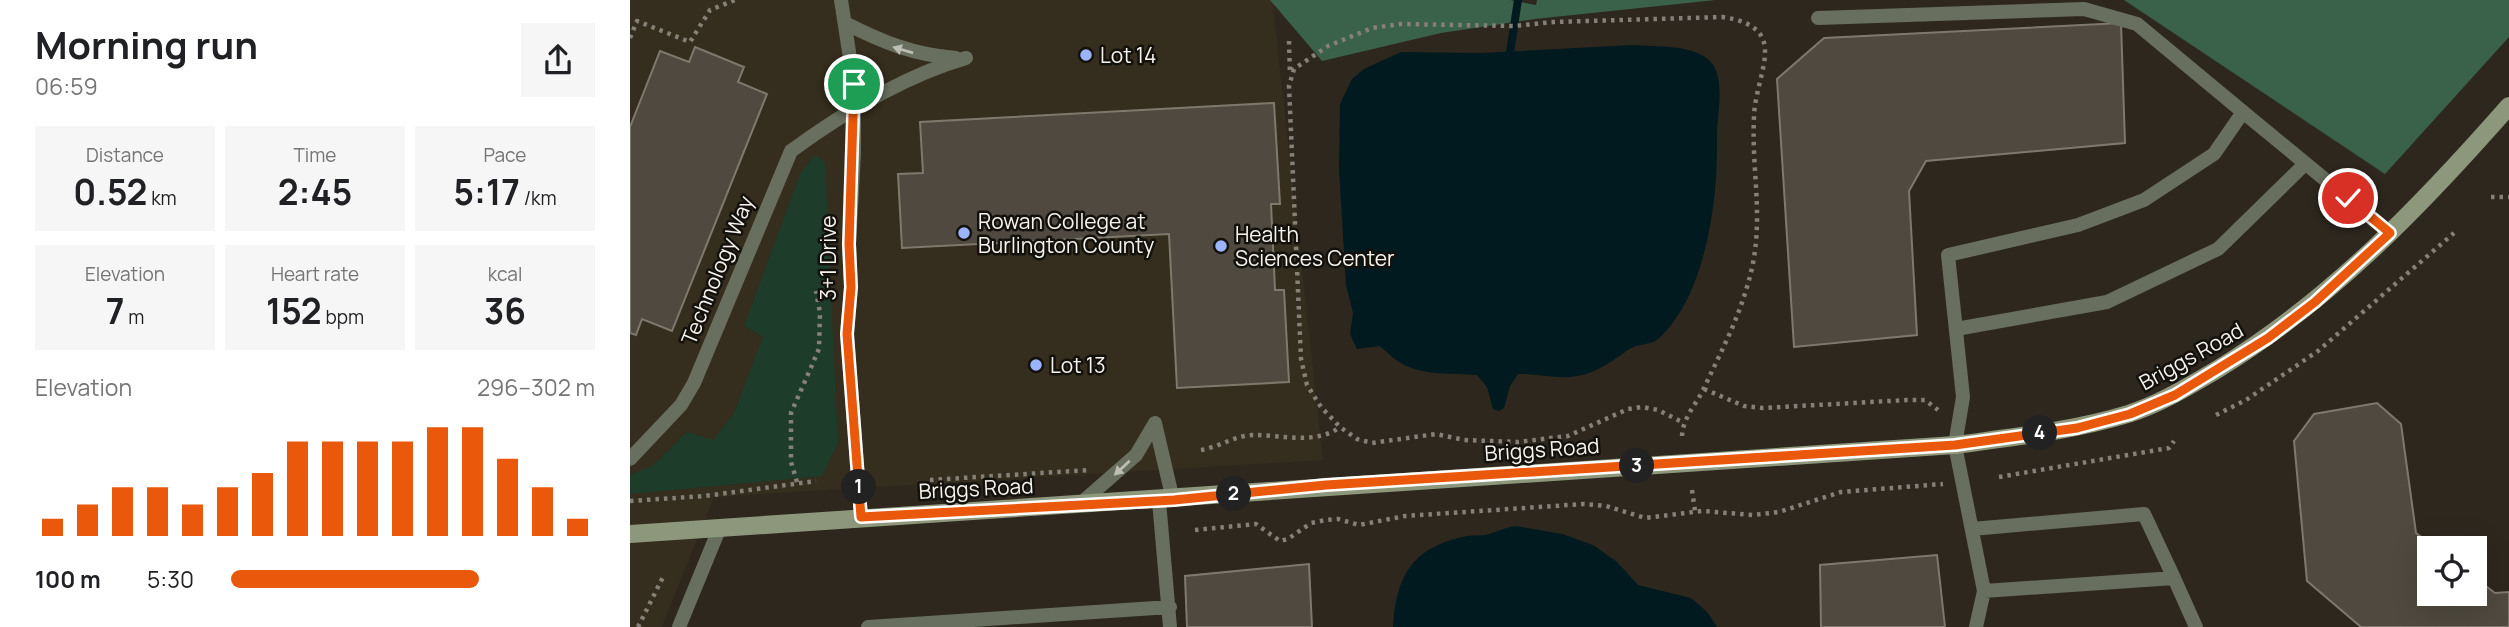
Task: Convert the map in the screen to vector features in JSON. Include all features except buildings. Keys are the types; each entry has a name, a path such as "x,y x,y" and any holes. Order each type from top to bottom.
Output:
{"street":[{"name":"Briggs Road","path":"630,534 861,517 1166,500 1326,485 1955,445 2077,428 2130,414 2175,395 2268,338 2315,302 2390,233 2509,106"}],"lane":[{"name":"3+1 Drive","path":"841,0 854,84 849,232 851,287 847,334 861,517"},
{"path":"1818,18 2084,9 2137,24 2390,233"},
{"name":"Technology Way","path":"630,459 681,405 694,383 791,151 854,111 924,72 966,58 926,56 893,47 845,23"},
{"path":"1976,627 1984,591 1955,445 1963,397 1948,255 2078,225 2144,200 2214,153 2243,112"},
{"path":"1956,329 2107,302 2218,249 2305,164"},
{"path":"1080,504 1136,455 1155,424 1166,500 1170,627"},
{"path":"1972,529 2144,514 2196,627"},
{"path":"679,627 720,527"},
{"path":"1984,591 2174,578"},
{"path":"868,627 1170,607"}],"path":[{"path":"630,38 636,21 690,42 710,10 735,0"},
{"path":"1290,76 1294,69 1328,46 1372,28 1401,24 1514,26 1553,22 1722,17 1746,20 1760,35 1766,53 1754,113 1759,228 1747,289 1704,389 1684,423 1682,436"},
{"path":"1289,41 1289,135 1298,253 1301,359 1307,385 1321,407 1340,427 1357,439 1371,443 1436,434 1464,440 1518,442 1568,436 1628,409 1642,407 1658,410 1684,423"},
{"path":"2491,198 2509,198"},
{"path":"2216,415 2246,400 2318,351 2454,233"},
{"path":"797,482 791,462 791,413 819,349 820,313 816,291"},
{"path":"1704,389 1744,406 1763,408 1925,400 1938,410"},
{"path":"1201,450 1252,435 1285,439 1324,434 1340,427"},
{"path":"1999,477 2169,448 2174,441"},
{"path":"930,480 1099,469"},
{"path":"630,501 748,491 816,481"},
{"path":"1195,530 1256,524 1280,541 1288,539 1311,523 1326,520 1338,519 1359,525 1405,516 1584,504 1606,506 1645,518 1695,511 1754,515 1779,512 1841,492 1944,484"},
{"path":"1692,490 1695,511"},
{"path":"638,627 664,575"}],"shaded area":[{"name":"Rowan College at Burlington County","path":"630,0 1296,0 1273,6 1323,460 714,497 662,627 630,627"}],"green space":[{"path":"1270,0 1510,0 1536,5 1537,0 1716,0 1535,19 1441,33 1322,61"},
{"path":"2124,0 2509,0 2509,37 2385,174"},
{"path":"815,155 825,162 838,443 822,476 630,494 630,475 652,466 687,432 713,440 734,413 763,337 744,326 801,172"}],"water":[{"path":"1633,45 1673,47 1703,56 1715,69 1720,99 1715,190 1706,246 1688,298 1674,321 1658,339 1632,348 1604,366 1584,374 1562,377 1518,374 1510,386 1504,408 1499,411 1493,409 1487,387 1477,375 1418,370 1398,361 1379,346 1357,349 1350,334 1353,313 1346,285 1339,169 1340,104 1352,79 1364,69 1401,52 1481,53"},
{"path":"1515,526 1562,534 1593,545 1617,562 1638,585 1691,598 1708,613 1717,627 1393,627 1403,580 1419,558 1445,542 1465,536 1486,535"}],"waterway":[{"path":"1509,59 1518,0"}],"place":[{"name":"Lot 14","path":"1086,55"},
{"name":"Rowan College at Burlington County","path":"964,233"},
{"name":"Health Sciences Center","path":"1221,246"},
{"name":"Lot 13","path":"1036,365"}],"route":[{"path":"854,84 854,153 849,244 851,287 847,334 861,517 1174,500 1326,485 1955,445 2077,428 2130,414 2175,395 2268,338 2315,302 2390,233 2348,198"}]}
